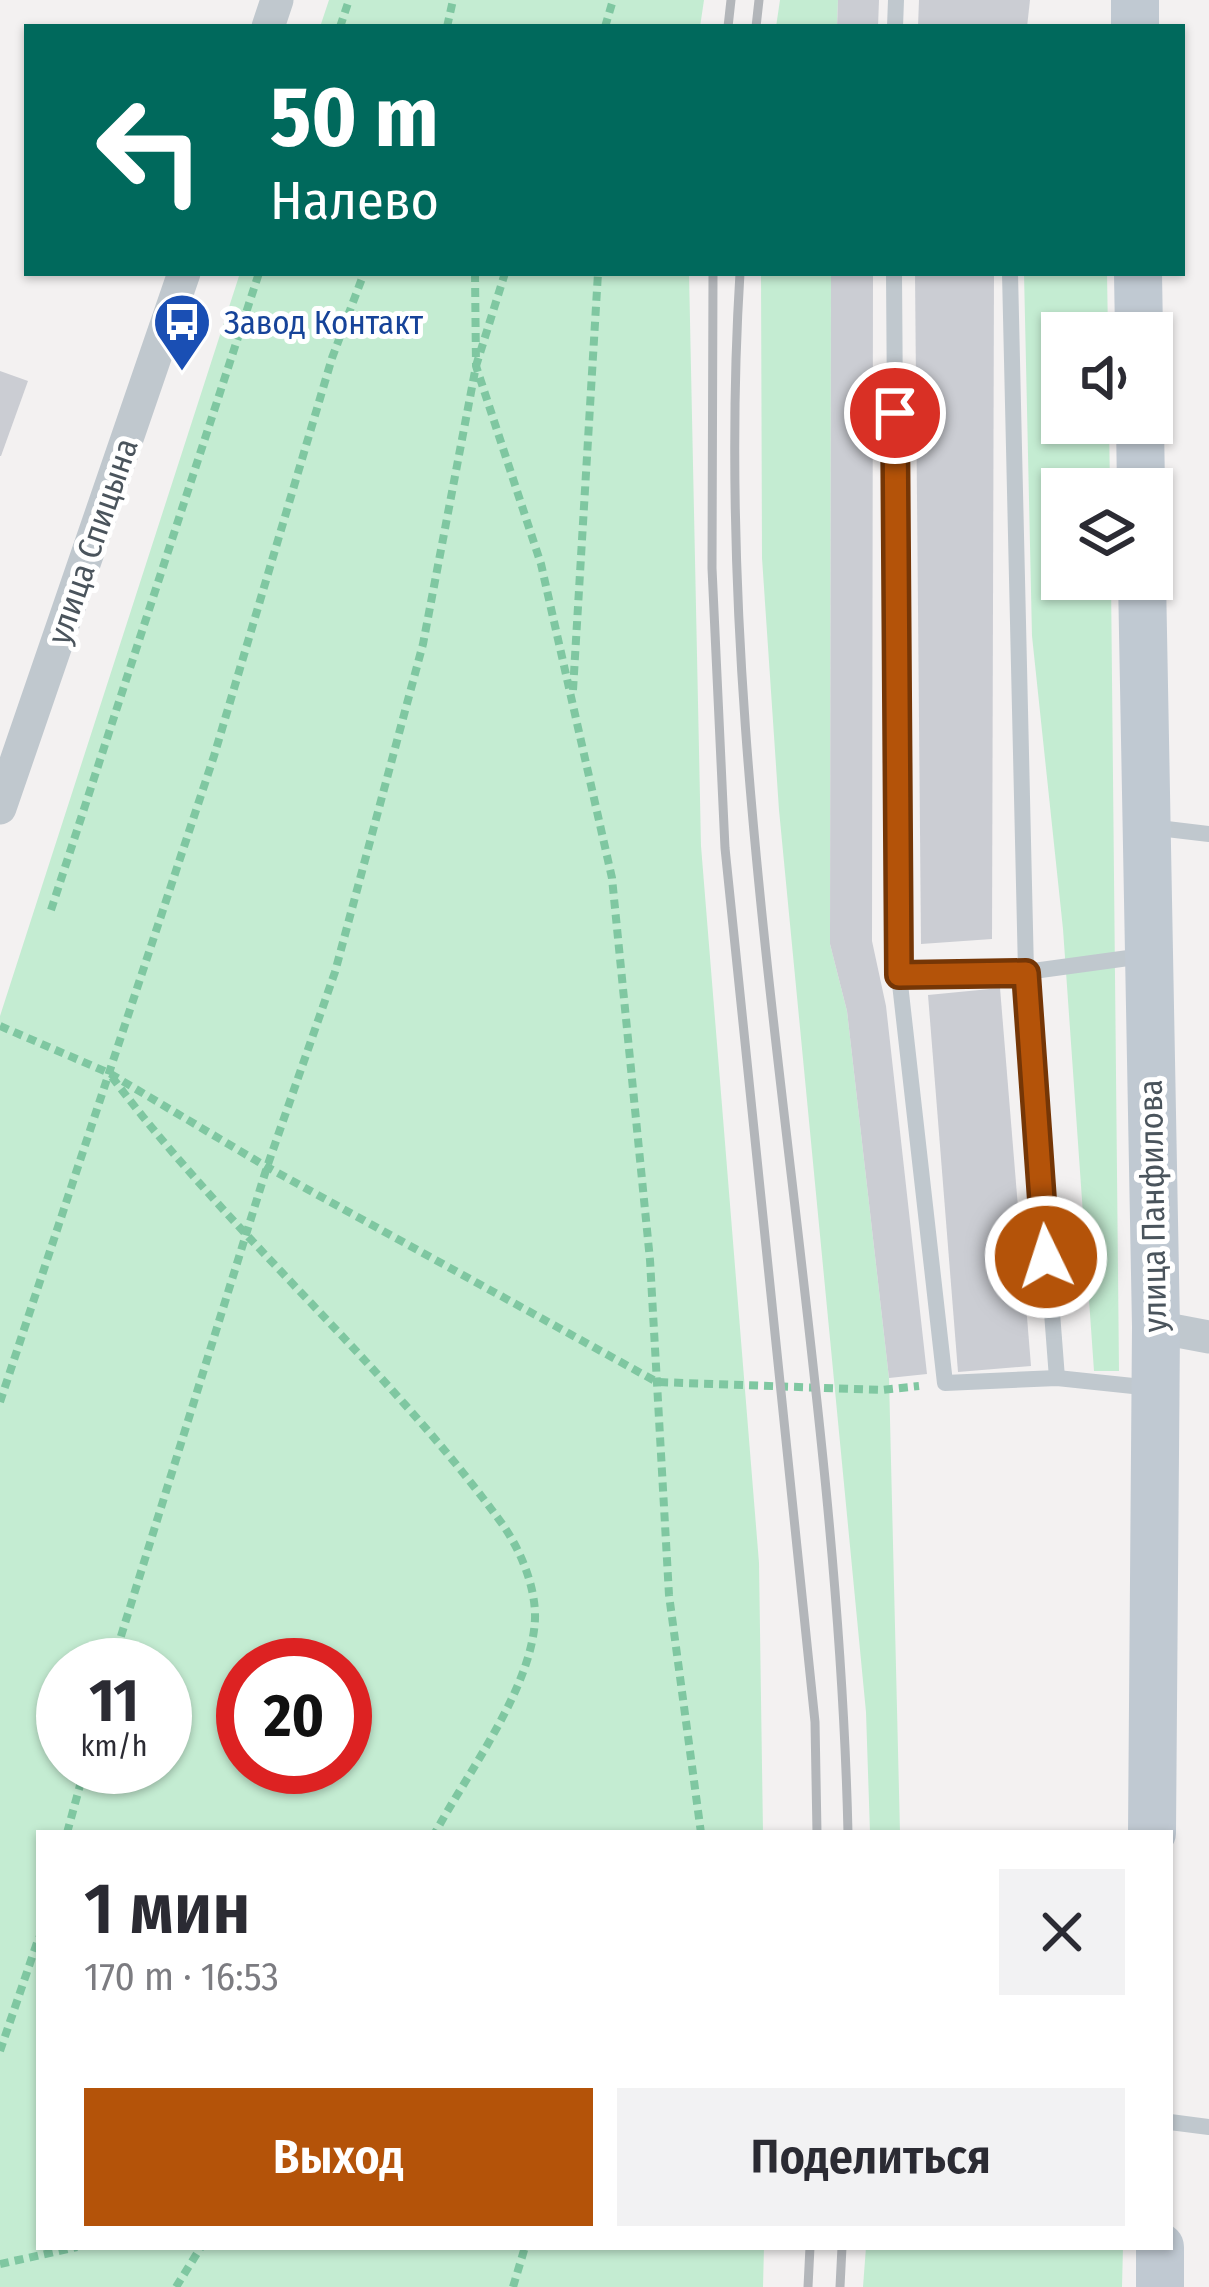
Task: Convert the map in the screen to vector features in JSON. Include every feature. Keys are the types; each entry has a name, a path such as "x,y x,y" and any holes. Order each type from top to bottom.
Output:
{"main road":[{"path":"1138,276 1139,312"},
{"name":"улица Панфилова","path":"1142,600 1156,1327 1152,1830"},
{"path":"1160,2250 1160,2287"}],"street":[{"name":"улица Спицына","path":"0,808 183,276"},
{"path":"1156,1327 1209,1337"}],"lane":[{"path":"894,276 899,975 945,1383 1057,1378 1153,1388"},
{"path":"1010,276 1026,973 1057,1378"},
{"path":"1146,826 1209,833"},
{"path":"899,975 1026,973 1146,955"},
{"path":"1173,2122 1209,2127"}],"path":[{"path":"51,910 258,276"},
{"path":"0,1402 214,755 332,358 363,276"},
{"path":"475,276 476,366 541,564 612,878 658,1382 669,1595 701,1830"},
{"path":"120,1638 267,1167 335,972 417,666 476,366 505,276"},
{"path":"573,703 598,276"},
{"path":"0,1026 109,1073 267,1167 658,1382 882,1390 945,1383"},
{"path":"109,1073 159,1140 506,1528 529,1576 535,1614 531,1653 436,1830"},
{"path":"68,1830 78,1794"},
{"path":"0,2051 36,1946"},
{"path":"0,2264 63,2250"},
{"path":"176,2287 199,2250"},
{"path":"513,2287 524,2250"}],"green space":[{"path":"329,0 704,0 700,24 321,24"},
{"path":"780,0 838,0 837,24 776,24"},
{"path":"239,276 689,276 701,846 759,1563 763,1830 36,1830 36,2250 764,2250 763,2287 0,2287 0,1016"},
{"path":"761,276 831,276 830,944 847,1011 889,1378 900,1830 870,1830 866,1712 779,810 762,558"},
{"path":"1024,276 1107,276 1108,312 1041,312 1041,444 1109,444 1110,468 1041,468 1041,600 1111,600 1119,1371 1094,1371 1063,929 1032,636"},
{"path":"866,2250 1123,2250 1122,2287 863,2287"}],"building":[{"path":"838,0 879,0 878,24 837,24"},
{"path":"919,0 1030,0 1027,24 918,24"},
{"path":"831,276 873,276 872,941 886,1006 927,1374 889,1378 847,1011 830,944"},
{"path":"915,276 994,276 992,939 921,944"},
{"path":"0,371 28,381 1,456 0,456"},
{"path":"1000,988 1031,1366 958,1372 928,995"}],"railway":[{"path":"728,24 731,0"},
{"path":"756,24 759,0"},
{"path":"713,276 712,568 725,848 815,1722 817,1830"},
{"path":"740,276 735,469 741,664 757,859 839,1638 848,1830"},
{"path":"808,2287 810,2250"},
{"path":"840,2287 842,2250"}],"place":[{"name":"Завод Контакт","path":"182,373"}],"route":[{"path":"895,413 899,975 1026,973 1046,1257"}]}
